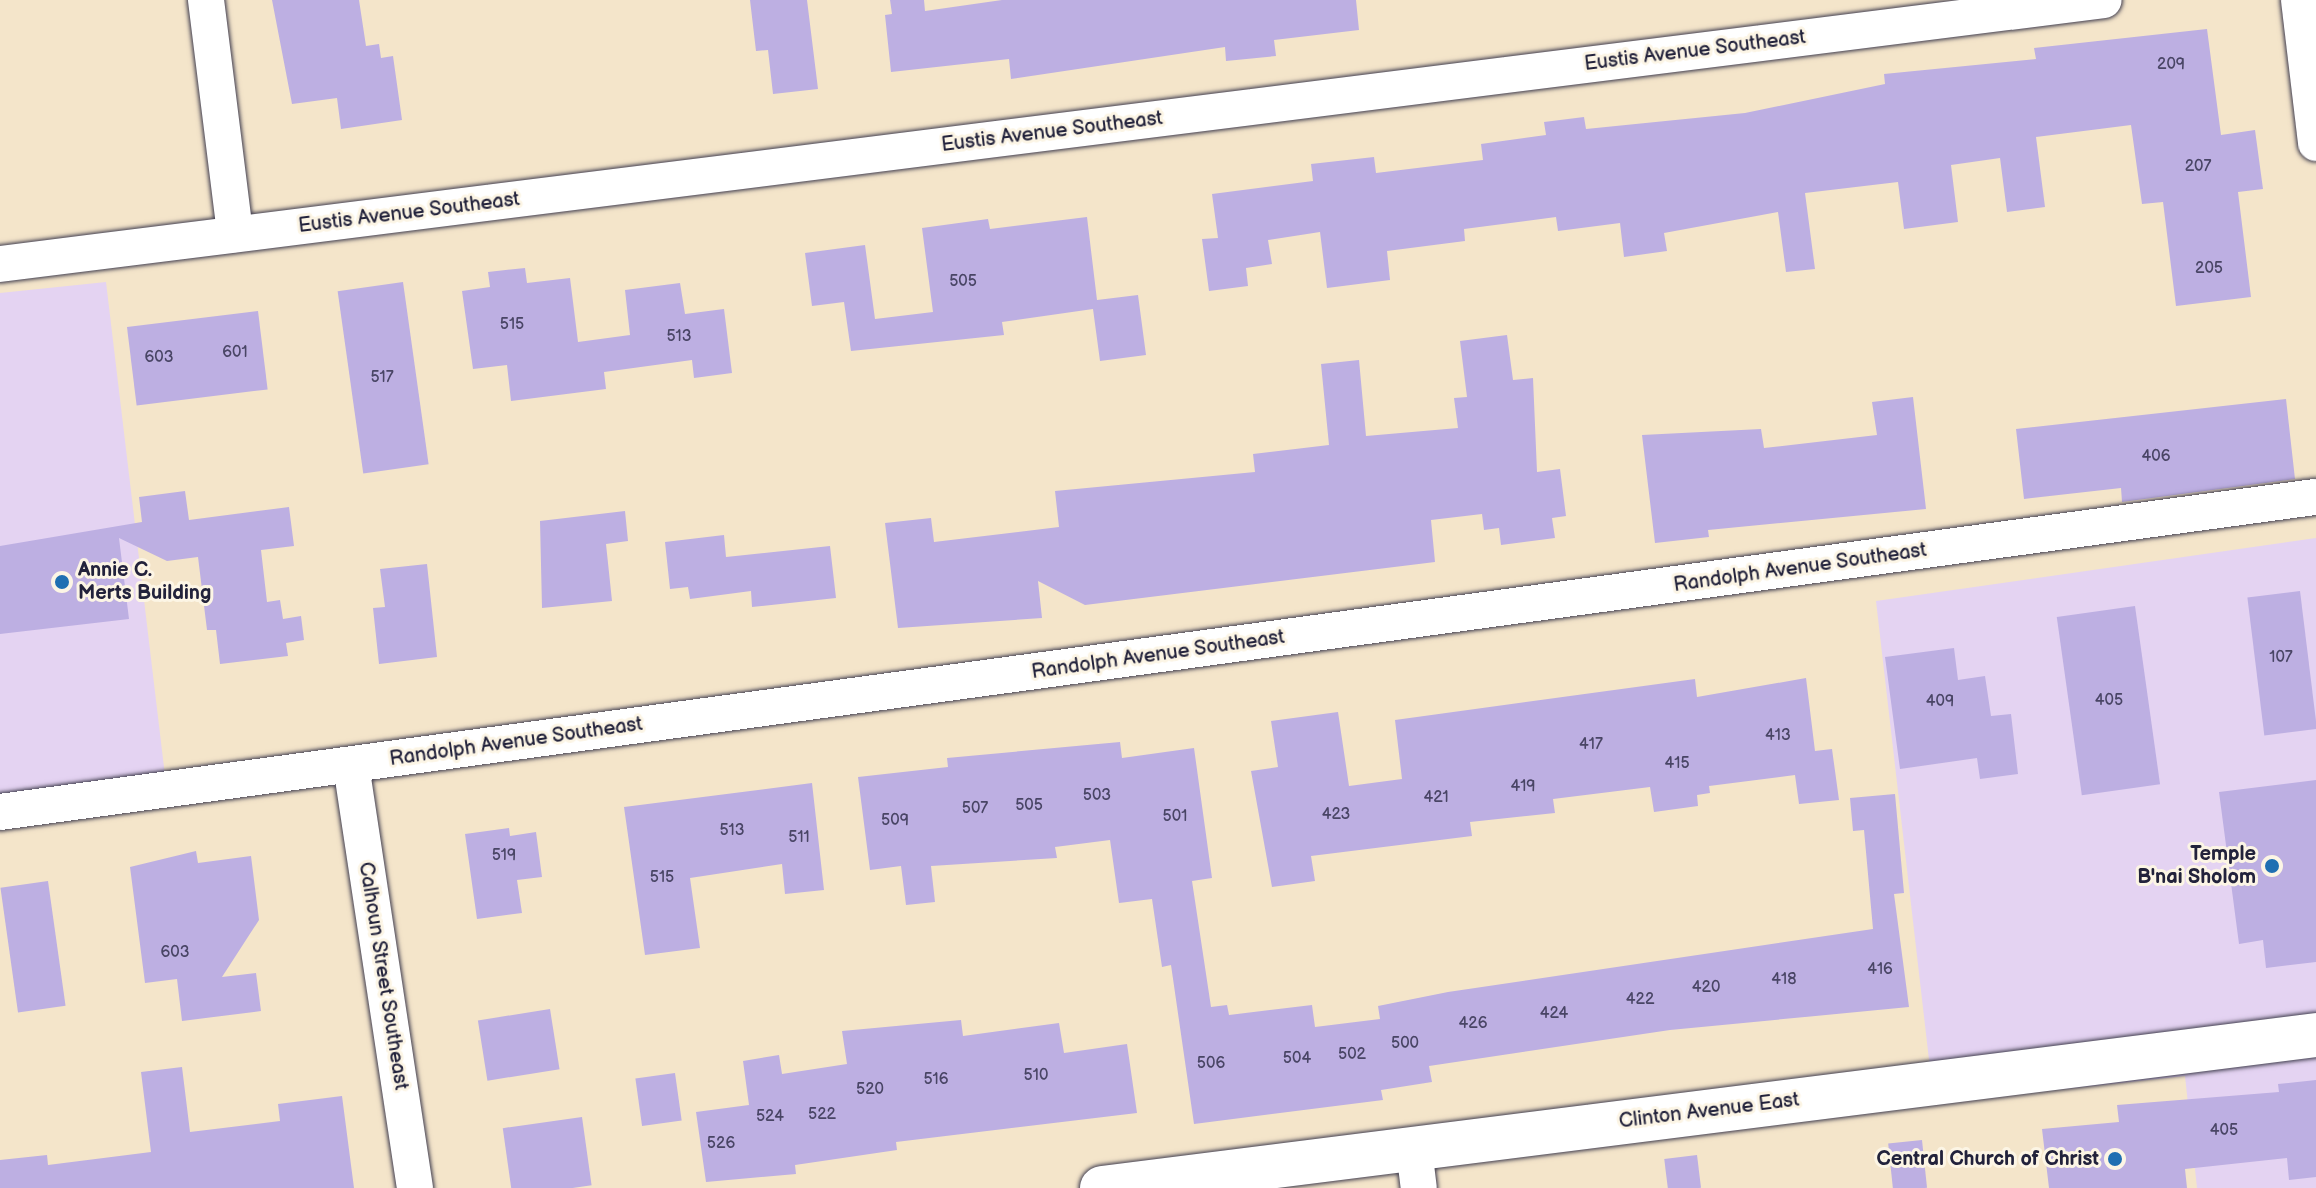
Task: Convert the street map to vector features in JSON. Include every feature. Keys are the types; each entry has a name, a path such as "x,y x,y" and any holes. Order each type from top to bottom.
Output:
{"street":[{"path":"206,0 235,234"},
{"name":"Eustis Avenue Southeast","path":"0,264 2104,0"},
{"path":"2299,0 2316,143"},
{"name":"Randolph Avenue Southeast","path":"0,812 2316,497"},
{"name":"Calhoun Street Southeast","path":"351,765 415,1188"},
{"name":"Clinton Avenue East","path":"1102,1188 1417,1168 2316,1035"}],"shaded area":[{"path":"106,282 166,784 0,802 0,293"},
{"path":"2316,538 2316,1188 2197,1188 2185,1076 1934,1103 1876,601"}],"building":[{"path":"272,0 359,0 366,46 379,44 381,58 393,56 402,120 341,129 337,98 292,104"},
{"path":"750,0 807,0 818,89 773,94 768,50 756,51"},
{"path":"890,0 924,0 925,11 1002,0 1356,0 1359,30 1274,40 1276,56 1226,61 1225,47 1011,79 1009,59 891,72 885,15 892,14"},
{"path":"2207,29 2221,135 2255,130 2263,189 2238,192 2251,297 2176,306 2163,202 2142,204 2131,125 2036,137 2045,207 2007,212 2000,158 1951,165 1958,222 1904,229 1898,182 1805,193 1815,269 1786,272 1778,212 1664,233 1667,251 1624,257 1620,223 1558,231 1556,217 1464,229 1465,241 1387,251 1390,280 1327,288 1320,232 1268,240 1272,264 1246,268 1248,286 1209,291 1202,239 1218,238 1212,194 1313,181 1311,164 1374,157 1376,173 1483,160 1481,144 1546,135 1544,122 1584,117 1586,129 1745,113 1885,84 1884,74 2036,59 2034,48"},
{"path":"1087,217 1097,300 1138,295 1146,355 1100,361 1093,309 1002,322 1004,335 851,351 844,302 812,306 805,253 865,245 875,319 933,312 922,228 988,219 990,229"},
{"path":"525,268 527,283 570,278 578,342 630,335 625,290 680,283 685,314 724,309 732,373 694,378 692,360 604,372 606,389 511,401 507,365 473,369 462,291 490,287 488,272"},
{"path":"403,282 429,464 363,473 338,291"},
{"path":"258,311 268,389 137,405 127,327"},
{"path":"1507,335 1513,380 1533,378 1537,472 1560,469 1566,516 1552,518 1555,538 1501,545 1499,528 1484,530 1482,514 1431,520 1435,562 1085,605 1038,581 1042,618 898,628 885,523 931,518 934,542 1059,527 1055,491 1255,472 1253,454 1329,445 1321,364 1359,360 1366,436 1458,428 1454,398 1467,397 1460,341"},
{"path":"1913,397 1926,509 1708,530 1709,537 1655,543 1642,435 1761,429 1764,448 1877,435 1872,402"},
{"path":"2286,399 2295,479 2122,502 2121,488 2024,499 2016,429"},
{"path":"185,491 189,520 289,507 294,546 261,550 267,602 280,600 283,619 301,616 304,640 286,643 288,656 220,664 216,630 207,630 198,557 167,561 119,538 129,619 0,634 0,546 142,522 139,497"},
{"path":"625,511 628,541 606,544 612,601 542,608 540,521"},
{"path":"724,535 726,557 830,546 836,598 752,607 751,591 690,599 688,587 670,589 665,542"},
{"path":"427,564 437,657 379,664 373,608 385,607 380,569"},
{"path":"2300,591 2316,729 2264,735 2247,597"},
{"path":"2135,606 2160,784 2082,795 2057,617"},
{"path":"1954,648 1958,680 1985,676 1991,716 2011,714 2018,774 1980,779 1977,758 1900,769 1885,657"},
{"path":"1806,678 1815,751 1832,749 1839,800 1799,804 1795,775 1709,786 1710,793 1697,795 1698,806 1654,812 1650,787 1553,799 1555,813 1470,822 1472,836 1311,856 1315,881 1272,887 1251,771 1278,767 1271,721 1338,712 1349,786 1402,779 1395,720 1695,679 1697,697"},
{"path":"1120,742 1122,758 1194,748 1212,878 1192,881 1211,1007 1227,1005 1229,1015 1312,1005 1315,1027 1380,1019 1378,1006 1448,992 1873,929 1864,830 1853,831 1850,798 1895,794 1904,893 1894,894 1909,1007 1670,1030 1429,1066 1432,1082 1381,1090 1383,1100 1194,1124 1171,965 1162,967 1152,899 1119,903 1110,840 1055,847 1057,858 931,866 935,902 906,905 901,866 870,870 858,777 948,767 947,758"},
{"name":"Temple B'nai Sholom","path":"2316,780 2316,962 2266,968 2263,940 2239,944 2219,792"},
{"path":"812,783 824,890 785,894 782,864 690,878 700,948 645,955 624,807"},
{"path":"509,828 510,836 536,832 542,877 517,880 522,913 477,919 465,834"},
{"path":"196,851 198,863 251,856 259,920 222,977 256,973 261,1011 182,1021 177,979 145,983 130,867"},
{"path":"48,881 66,1006 18,1012 0,888"},
{"path":"550,1009 560,1069 487,1081 478,1020"},
{"path":"961,1020 963,1036 1059,1023 1064,1053 1127,1044 1137,1113 896,1142 897,1150 795,1165 796,1174 706,1182 696,1112 749,1105 743,1061 779,1055 782,1074 847,1064 842,1031"},
{"path":"182,1067 190,1132 280,1121 278,1104 342,1096 354,1188 0,1188 0,1160 47,1155 48,1165 151,1152 141,1072"},
{"path":"675,1073 682,1121 642,1126 635,1079"},
{"path":"2316,1080 2316,1177 2289,1180 2287,1158 2185,1169 2187,1188 2049,1188 2042,1129 2119,1122 2117,1105 2279,1092 2278,1084"},
{"path":"582,1117 592,1185 511,1188 503,1128"},
{"path":"1922,1140 1927,1188 1893,1188 1888,1144"},
{"path":"1697,1155 1701,1188 1668,1188 1664,1159"}],"place":[{"name":"Annie C. Merts Building","path":"62,582"},
{"name":"Temple B'nai Sholom","path":"2272,866"},
{"name":"Central Church of Christ","path":"2115,1159"}]}
